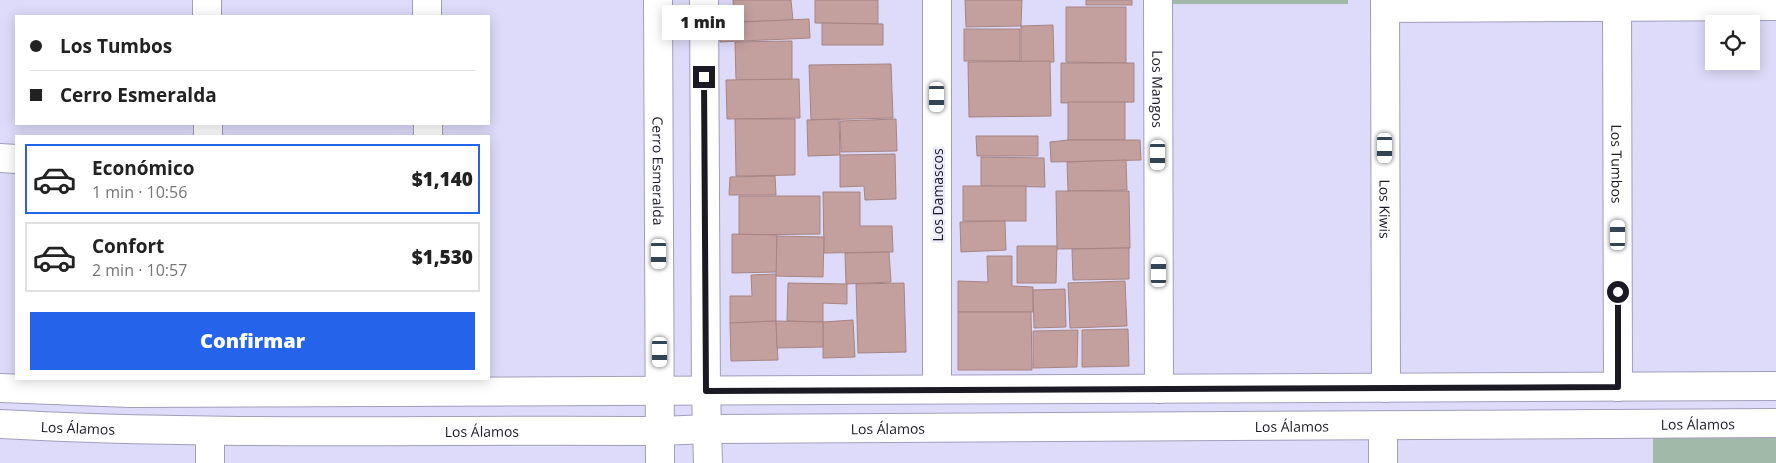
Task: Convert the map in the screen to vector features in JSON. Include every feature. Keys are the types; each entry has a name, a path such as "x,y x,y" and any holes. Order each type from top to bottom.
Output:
{"street":[{"path":"207,0 207,15"},
{"path":"427,0 427,15"},
{"name":"Cerro Esmeralda","path":"658,0 660,463"},
{"path":"704,0 708,463"},
{"name":"Los Damascos","path":"937,0 937,390"},
{"name":"Los Mangos","path":"1158,0 1159,388"},
{"path":"1385,4 1616,3 1776,6"},
{"name":"Los Tumbos","path":"1616,3 1618,387"},
{"name":"Los Kiwis","path":"1385,4 1386,388"},
{"path":"0,158 15,159"},
{"path":"0,388 110,392 209,386 429,385 706,391 1776,386"},
{"name":"Los Álamos","path":"0,424 90,429 210,431 660,431 708,429 1776,423"},
{"path":"1383,426 1383,463"},
{"path":"210,431 210,463"}],"green space":[{"path":"1172,0 1348,0 1348,4 1172,4"},
{"path":"1653,438 1776,438 1776,463 1653,463"}],"building":[{"path":"733,0 791,0 793,20 734,22"},
{"path":"815,0 878,0 878,24 815,23"},
{"path":"965,0 1022,0 1021,26 966,27"},
{"path":"1086,0 1132,0 1132,5 1086,5"},
{"path":"1066,7 1126,7 1126,63 1066,62"},
{"path":"809,19 810,38 720,42 719,23"},
{"path":"822,23 883,24 883,45 822,45"},
{"path":"1053,25 1054,62 1021,62 1021,26"},
{"path":"964,29 1020,29 1020,61 964,61"},
{"path":"792,41 792,80 736,80 735,42"},
{"path":"1050,61 1051,116 969,117 968,62"},
{"path":"1061,63 1134,63 1134,102 1061,103"},
{"path":"891,64 893,118 811,120 809,65"},
{"path":"799,79 800,118 727,119 726,80"},
{"path":"1068,102 1125,102 1125,140 1068,140"},
{"path":"735,119 795,119 795,175 736,176"},
{"path":"839,119 840,155 808,156 807,120"},
{"path":"896,119 897,151 841,152 840,121"},
{"path":"976,136 1038,136 1038,156 977,156"},
{"path":"1068,140 1140,140 1141,160 1051,162 1050,142"},
{"path":"895,154 896,199 865,200 864,186 840,187 840,155"},
{"path":"981,157 1044,158 1045,187 981,186"},
{"path":"1126,160 1127,190 1068,191 1067,162"},
{"path":"775,176 776,195 729,195 730,177"},
{"path":"963,186 1026,186 1026,221 963,221"},
{"path":"1056,191 1129,191 1130,248 1057,249"},
{"path":"823,192 860,192 860,226 892,226 893,252 824,253"},
{"path":"739,196 820,196 820,234 739,235"},
{"path":"1005,221 1006,250 961,252 960,222"},
{"path":"732,234 777,235 777,272 732,273"},
{"path":"777,236 824,237 823,277 776,276"},
{"path":"1017,246 1057,246 1056,283 1017,283"},
{"path":"1129,248 1129,279 1073,280 1072,249"},
{"path":"889,252 891,282 846,284 845,253"},
{"path":"987,256 1012,256 1012,286 1033,287 1033,312 958,312 958,281 988,282"},
{"path":"776,274 776,321 730,323 730,296 752,296 751,275"},
{"path":"1125,281 1127,326 1070,328 1068,283"},
{"path":"788,283 847,284 847,304 823,303 823,322 787,321"},
{"path":"904,283 906,352 858,353 856,284"},
{"path":"1065,289 1066,327 1034,328 1033,290"},
{"path":"958,312 1031,312 1032,370 958,370"},
{"path":"853,320 855,357 823,358 823,322"},
{"path":"776,321 778,360 731,361 730,323"},
{"path":"776,321 823,322 823,347 777,348"},
{"path":"1128,329 1129,366 1082,367 1082,330"},
{"path":"1078,330 1077,367 1033,368 1033,331"}],"route":[{"path":"704,77 706,391 1618,387 1618,292"}]}
